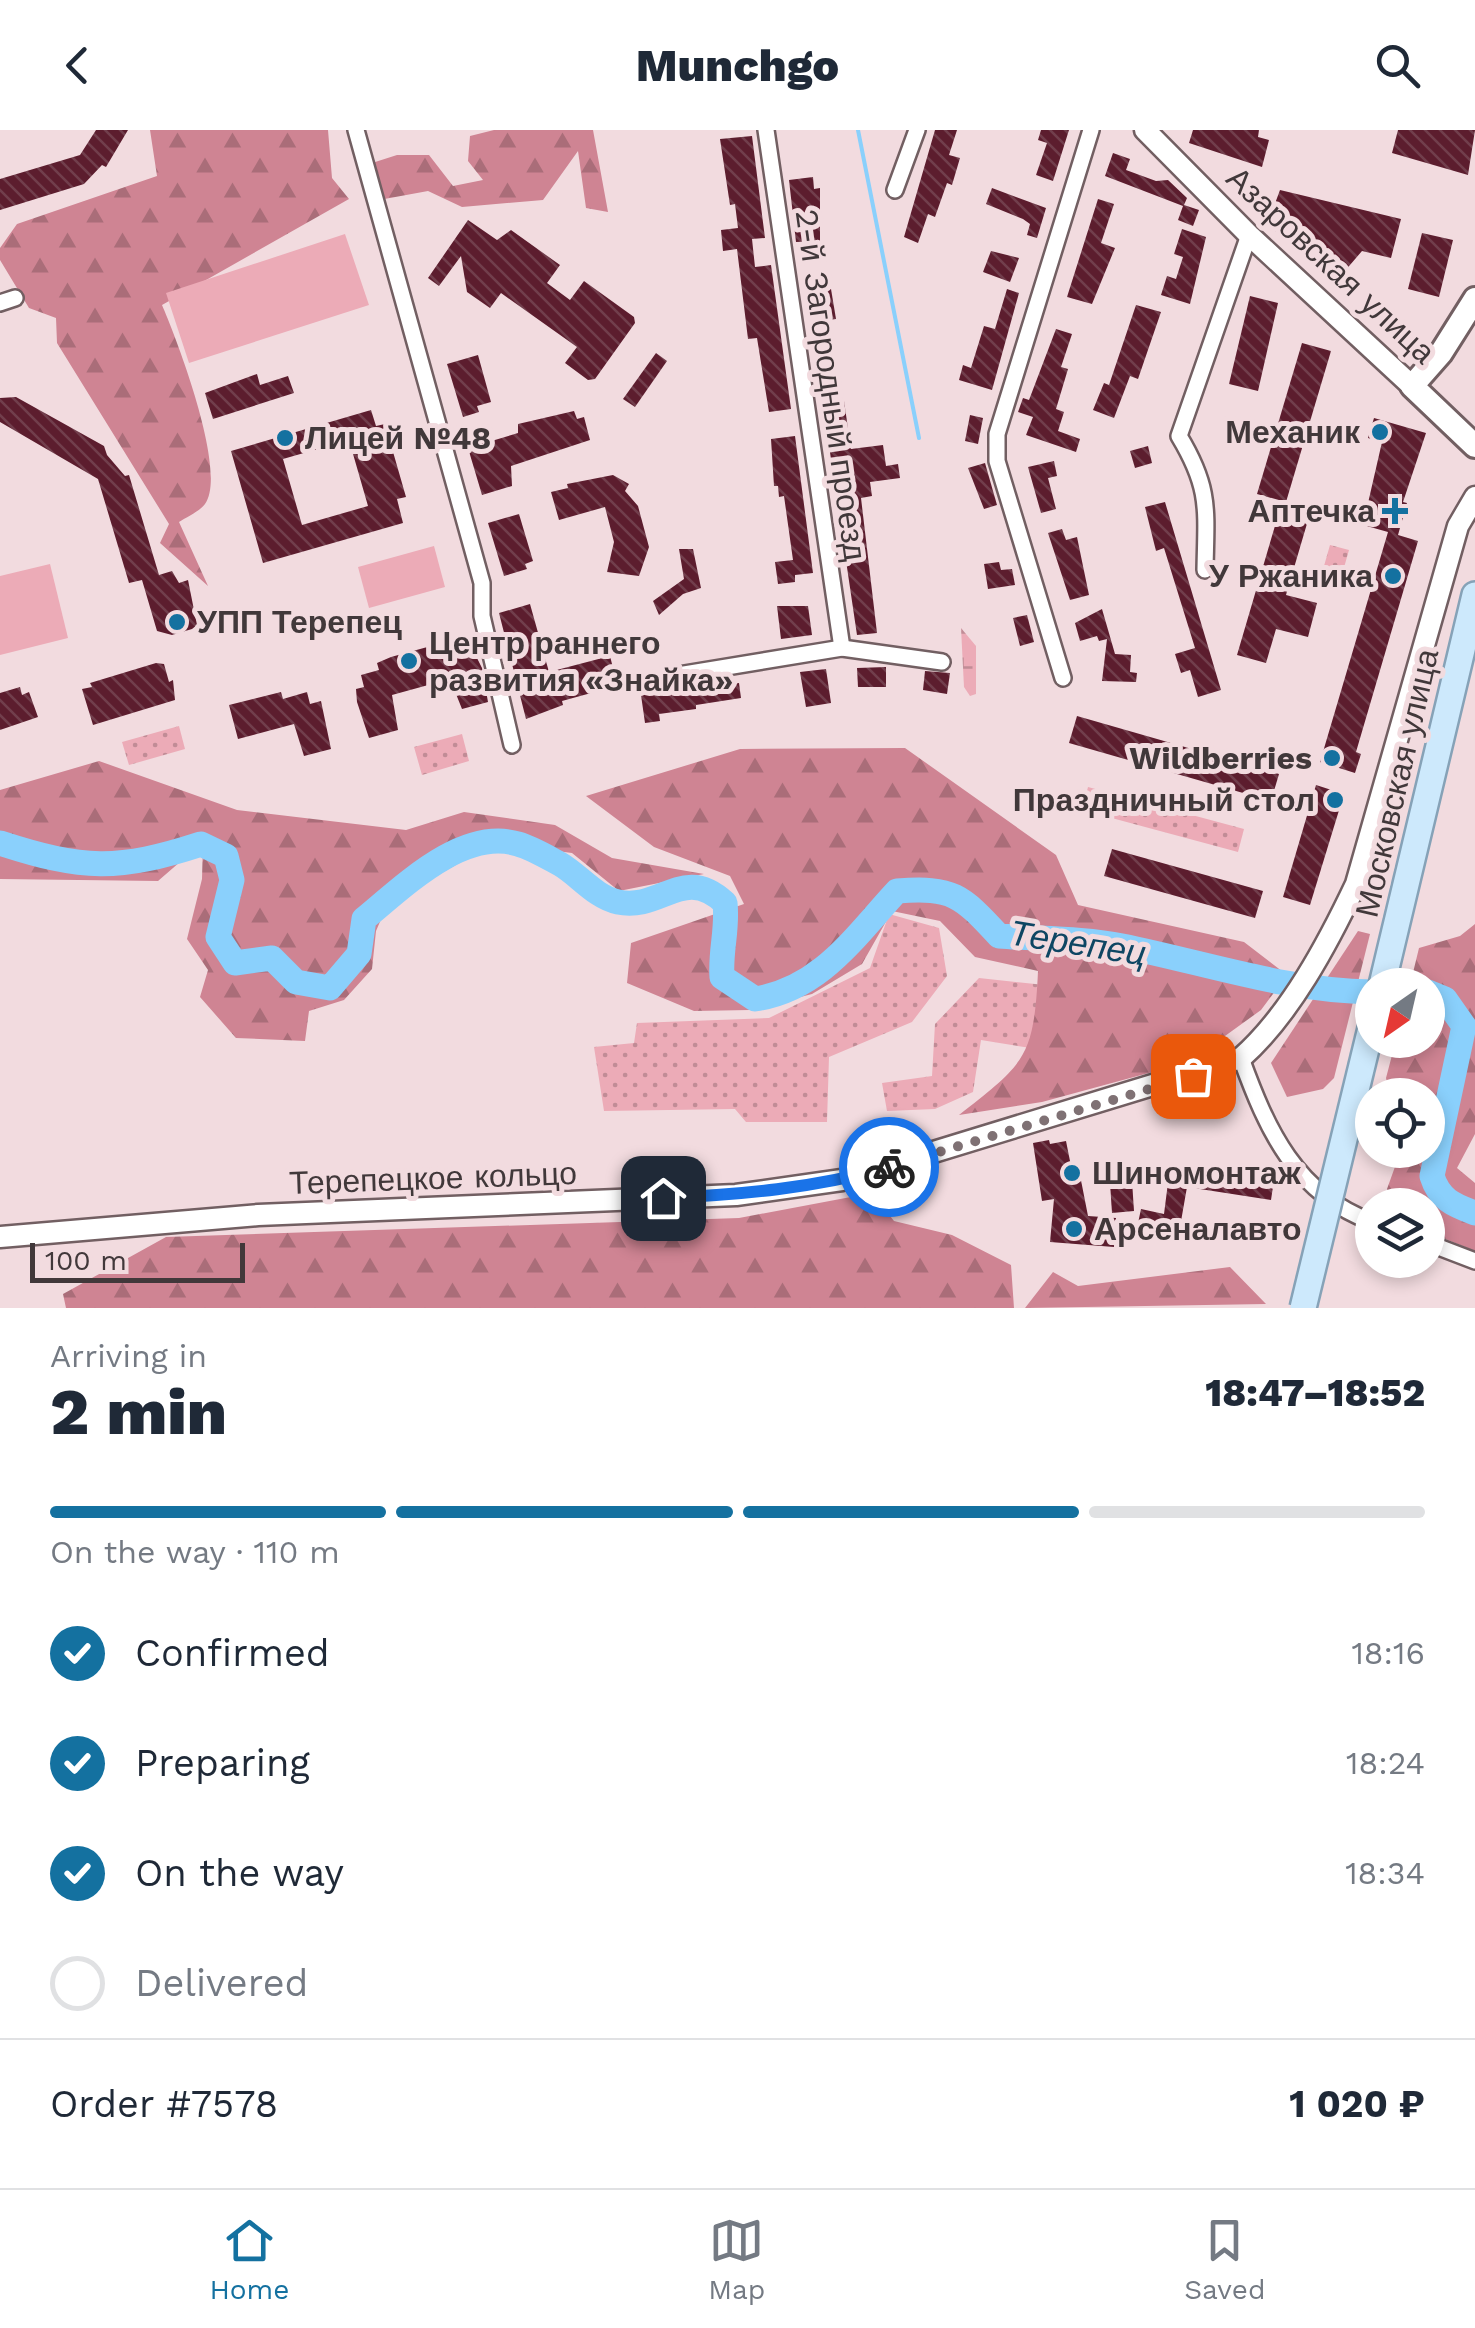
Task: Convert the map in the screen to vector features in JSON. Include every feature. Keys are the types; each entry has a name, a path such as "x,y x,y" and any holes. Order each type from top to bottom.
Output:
{"main road":[{"path":"1412,386 1441,353 1475,298"},
{"name":"Азаровская улица","path":"1412,386 1475,446"},
{"name":"Московская улица","path":"1386,968 1475,596"},
{"path":"1303,1308 1364,1058"}],"street":[{"path":"356,130 482,584 482,616 512,745"},
{"name":"2-й Загородный проезд","path":"766,130 842,648"},
{"path":"895,190 916,130"},
{"path":"1063,678 997,461 997,434 1091,130"},
{"name":"Азаровская улица","path":"1145,130 1249,235 1412,386"},
{"path":"1205,570 1206,502 1202,474 1180,436 1249,235"},
{"name":"Терепецкое кольцо","path":"0,1236 258,1215 736,1194 842,1180 1240,1058 1262,1040 1356,884 1458,526 1475,497"},
{"path":"678,675 842,648 942,662"},
{"path":"1240,1058 1268,1132 1330,1201 1355,1214"},
{"path":"1445,1249 1475,1260"}],"green space":[{"path":"150,130 328,130 332,178 349,199 162,305 198,406 210,464 205,504 179,522 208,586 160,543 169,524 57,343 56,318 29,308 0,260 0,248 17,224 157,176"},
{"path":"494,130 593,130 608,212 586,208 578,151 543,200 462,207 428,191 379,200 372,163 397,155 429,155 453,186 483,180 468,161 470,136"},
{"path":"345,234 369,305 189,363 166,293"},
{"path":"1330,545 1349,550 1339,585 1320,580"},
{"path":"434,546 445,587 369,608 358,567"},
{"path":"50,564 68,638 0,655 0,576"},
{"path":"961,628 976,646 976,694 970,696 964,687"},
{"path":"179,726 185,749 129,765 122,742"},
{"path":"462,734 469,761 422,775 414,747"},
{"path":"905,748 1056,855 1078,905 1244,942 1287,975 1261,1010 1189,1062 1042,1102 959,1115 999,1083 1022,1056 1033,1023 1038,971 975,957 940,921 892,911 862,964 812,994 750,1010 694,1011 627,983 631,943 744,904 730,876 654,847 586,796 740,749"},
{"path":"99,761 237,810 406,830 464,812 555,825 612,858 704,874 619,891 572,853 495,843 388,903 376,931 372,969 344,1000 309,1011 305,1041 236,1038 200,997 208,970 187,939 202,879 203,842 158,881 0,879 0,790"},
{"path":"1088,787 1244,829 1238,852 1082,810"},
{"path":"889,914 939,928 947,976 912,1022 829,1057 827,1122 746,1122 735,1109 604,1111 594,1047 634,1043 637,1023 769,1018 870,968"},
{"path":"1475,924 1475,1134 1457,1168 1475,1183 1475,1251 1445,1239 1445,1188 1387,1188 1395,1168 1445,1168 1445,1078 1386,1078 1391,1058 1445,1058 1445,968 1414,968 1419,948 1460,936"},
{"path":"1358,931 1370,934 1362,968 1355,968 1355,994 1334,1078 1323,1089 1287,1097 1271,1063"},
{"path":"979,978 1054,986 1037,1049 981,1040 973,1092 935,1109 887,1111 882,1083 932,1076 935,1024"},
{"path":"872,1193 894,1221 952,1235 1011,1265 1014,1308 66,1308 63,1294 166,1237 739,1218"},
{"path":"1230,1267 1266,1304 1025,1308 1053,1272 1078,1286"}],"building":[{"path":"96,130 128,130 106,167 102,165 84,184 0,210 0,179 80,155"},
{"path":"935,130 957,130 949,155 960,158 952,185 947,183 935,217 928,214 918,243 904,237"},
{"path":"1041,130 1069,130 1053,181 1036,175 1047,143 1038,140"},
{"path":"1193,130 1259,130 1258,137 1269,140 1262,167 1189,143"},
{"path":"1398,130 1475,130 1468,175 1392,153"},
{"path":"752,136 765,238 752,239 755,267 771,265 791,409 769,412 757,338 748,339 737,249 723,251 721,230 738,228 735,204 730,205 720,139"},
{"path":"1113,153 1130,159 1126,170 1156,181 1168,180 1187,198 1184,205 1199,210 1193,226 1178,220 1183,206 1105,176"},
{"path":"813,177 814,189 820,188 820,241 796,242 789,180"},
{"path":"992,188 1046,208 1037,238 1027,235 1030,224 1023,219 986,204"},
{"path":"1280,190 1401,219 1391,258 1362,251 1344,272 1294,231 1288,240 1267,225"},
{"path":"1098,199 1114,204 1101,243 1115,248 1092,304 1067,297"},
{"path":"468,220 497,240 511,230 560,265 547,283 570,300 584,281 634,317 635,323 595,379 588,380 565,363 577,347 501,293 490,308 467,292 461,256 439,286 428,278"},
{"path":"1182,229 1206,237 1190,304 1161,295 1167,276 1176,279 1183,257 1174,254"},
{"path":"1422,233 1453,240 1439,297 1408,289"},
{"path":"991,251 1019,258 1010,282 983,272"},
{"path":"831,289 836,319 811,323 806,293"},
{"path":"1007,289 1019,293 992,390 959,380 963,365 971,368 984,326 995,329"},
{"path":"1250,296 1278,303 1258,391 1229,384"},
{"path":"1136,305 1161,312 1138,379 1130,376 1114,418 1093,410 1104,383 1109,385"},
{"path":"1056,329 1072,334 1061,367 1068,369 1056,409 1064,412 1058,431 1080,439 1076,452 1026,435 1033,417 1018,412 1023,398 1029,400"},
{"path":"1302,343 1331,351 1286,502 1257,494"},
{"path":"656,353 667,361 635,407 623,399"},
{"path":"478,355 491,402 477,406 479,412 463,417 447,364"},
{"path":"257,374 260,385 288,376 294,393 213,419 205,393"},
{"path":"16,397 104,446 125,476 129,475 159,575 172,571 179,583 188,580 197,625 192,629 172,635 157,631 142,580 129,583 98,479 0,422 0,398"},
{"path":"844,401 851,449 883,445 886,466 898,464 900,478 870,482 872,496 861,498 877,633 857,635 823,405"},
{"path":"371,410 376,426 385,424 406,497 397,499 403,523 263,563 231,451","holes":["349,440 368,506 302,525 283,459"]},
{"path":"574,411 577,419 584,417 590,440 511,466 512,486 482,495 468,448 518,433 518,424"},
{"path":"970,415 983,418 978,444 965,441"},
{"path":"1374,418 1426,433 1403,502 1407,503 1398,535 1418,541 1356,752 1361,754 1355,773 1320,762 1388,532 1363,525 1382,442 1368,438"},
{"path":"795,436 813,573 795,575 795,582 778,584 775,562 793,560 784,496 779,497 778,486 774,486 771,439"},
{"path":"1148,446 1152,463 1135,468 1130,451"},
{"path":"1054,461 1057,476 1048,478 1056,509 1041,513 1028,467"},
{"path":"985,463 997,505 984,509 968,468"},
{"path":"613,475 629,484 625,491 638,506 649,547 639,576 607,572 614,542 605,507 559,520 551,492 568,488 567,484"},
{"path":"1165,502 1221,690 1198,697 1190,670 1181,673 1175,654 1195,648 1164,548 1156,551 1145,507"},
{"path":"1282,502 1311,510 1286,595 1317,603 1308,637 1276,629 1266,663 1237,655"},
{"path":"519,514 533,561 525,564 527,569 504,576 488,523"},
{"path":"1062,529 1066,540 1077,537 1089,595 1070,600 1048,533"},
{"path":"679,549 693,549 701,588 683,594 659,615 653,601 684,579"},
{"path":"999,562 1001,570 1012,569 1015,585 988,589 984,564"},
{"path":"530,604 549,672 610,656 616,680 612,681 613,687 562,701 563,705 526,719 499,613"},
{"path":"777,606 808,606 812,635 781,639"},
{"path":"1102,609 1115,654 1131,655 1130,672 1137,673 1136,682 1102,681 1107,639 1099,641 1097,636 1080,641 1075,623"},
{"path":"1027,615 1034,642 1020,646 1013,618"},
{"path":"465,644 469,655 475,654 482,668 488,702 462,709 450,679 392,695 398,730 369,738 357,702 356,689 364,687 361,675 379,670 377,663 391,657 431,646 444,645 445,649"},
{"path":"164,664 169,682 173,680 175,700 93,725 82,689 92,687 90,683"},
{"path":"886,667 886,687 858,687 857,668"},
{"path":"826,669 831,703 806,707 800,672"},
{"path":"925,671 950,673 947,694 923,690"},
{"path":"739,683 741,698 659,714 660,721 645,723 641,695"},
{"path":"20,687 22,695 29,692 38,717 0,730 0,693"},
{"path":"281,692 283,699 307,692 310,704 321,701 331,749 304,756 294,724 238,739 229,705"},
{"path":"1077,716 1279,774 1271,801 1069,743"},
{"path":"1316,785 1344,794 1310,905 1283,897"},
{"path":"1112,849 1263,891 1255,918 1104,876"},
{"path":"1049,1140 1050,1144 1066,1141 1072,1171 1079,1170 1088,1216 1116,1218 1114,1247 1050,1242 1054,1199 1042,1201 1033,1143"},
{"path":"1131,1166 1134,1211 1112,1213 1109,1168"},
{"path":"1170,1167 1274,1180 1271,1200 1187,1187 1180,1227 1171,1225 1170,1234 1137,1228 1141,1209 1164,1214"}],"waterway":[{"path":"858,130 919,438"},
{"name":"Терепец","path":"0,843 55,858 100,864 146,859 201,844 226,856 232,880 218,937 235,963 272,958 296,982 330,988 359,954 364,919 435,863 476,844 497,841 539,853 602,896 618,902 634,903 684,888 710,892 725,903 722,977 755,999 778,993 818,972 897,891 916,890 955,897 999,936 1107,943 1309,987 1355,991"},
{"name":"Терепец","path":"1445,999 1464,1026 1432,1176 1448,1200 1475,1213"}],"way so far":[{"path":"889,1167 1193,1076"}],"place":[{"name":"Механик","path":"1380,432"},
{"name":"Лицей №48","path":"285,438"},
{"name":"Аптечка","path":"1395,511"},
{"name":"У Ржаника","path":"1393,576"},
{"name":"УПП Терепец","path":"177,622"},
{"name":"Центр раннего развития «Знайка»","path":"409,661"},
{"name":"Wildberries","path":"1332,758"},
{"name":"Праздничный стол","path":"1335,800"},
{"name":"Шиномонтаж","path":"1072,1173"},
{"name":"Арсеналавто","path":"1074,1229"}],"route":[{"path":"663,1198 736,1194 842,1180 889,1167"}]}
